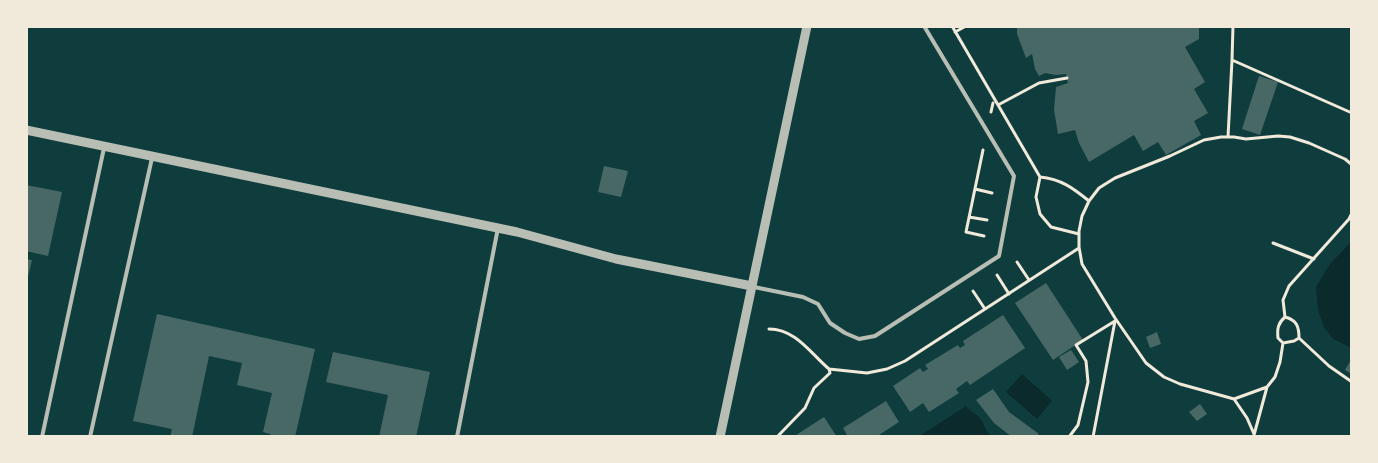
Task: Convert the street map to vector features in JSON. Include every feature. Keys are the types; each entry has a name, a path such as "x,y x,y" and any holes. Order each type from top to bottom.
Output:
{"street":[{"path":"720,437 807,26"},
{"path":"26,130 498,228 616,259 752,286"}],"lane":[{"path":"752,286 803,297 818,304 830,323 845,333 859,339 875,336 999,256 1014,176 924,26"},
{"path":"42,437 105,146"},
{"path":"90,437 152,155"},
{"path":"457,437 498,228"}],"path":[{"path":"952,26 1040,177 1036,196 1040,214 1051,227 1079,234"},
{"path":"955,32 966,26"},
{"path":"1228,137 1232,26"},
{"path":"1232,60 1352,113"},
{"path":"998,106 1039,83 1067,78"},
{"path":"984,236 966,232 993,103"},
{"path":"1268,387 1234,399 1180,384 1164,377 1146,363 1115,319 1082,264 1079,234 1082,216 1089,201 1099,188 1115,178 1204,140 1221,137 1246,139 1278,136 1290,137 1310,143 1345,159 1352,165"},
{"path":"1040,177 1052,178 1070,186 1089,201"},
{"path":"975,189 992,193"},
{"path":"1283,343 1278,338 1278,330 1280,323 1285,317 1283,300 1289,286 1349,219 1352,213"},
{"path":"969,217 987,220"},
{"path":"1273,243 1314,259"},
{"path":"769,329 778,329 798,339 829,369 867,373 887,369 905,361 1079,248"},
{"path":"1016,262 1029,280"},
{"path":"997,275 1009,294"},
{"path":"974,291 985,309"},
{"path":"1285,317 1297,323 1299,338 1329,366 1352,382"},
{"path":"1069,437 1078,425 1088,382 1086,361 1076,345 1115,319"},
{"path":"1093,437 1115,319"},
{"path":"1283,343 1299,338"},
{"path":"1255,436 1268,387 1275,377 1280,362 1283,343"},
{"path":"777,437 805,408 814,388 830,373 829,369"},
{"path":"1234,399 1247,418 1255,436"}],"water":[{"path":"1352,241 1352,348 1333,339 1324,327 1318,310 1316,287 1330,264"},
{"path":"1022,374 1052,401 1037,419 1006,392"},
{"path":"966,406 979,417 993,437 918,437"}],"building":[{"path":"1017,26 1199,26 1199,39 1185,47 1205,82 1194,89 1208,113 1194,121 1201,135 1166,155 1158,142 1143,151 1134,135 1089,162 1079,143 1075,130 1058,134 1054,110 1056,87 1068,83 1066,74 1045,73 1039,76 1035,69 1032,54 1026,58 1017,34"},
{"path":"1259,76 1278,82 1260,135 1242,129"},
{"path":"604,166 628,171 621,197 598,192"},
{"path":"26,185 62,192 48,256 26,251"},
{"path":"26,259 32,260 27,281 26,281"},
{"path":"1046,283 1083,340 1053,360 1015,303"},
{"path":"157,314 315,349 295,437 270,437 270,434 263,432 272,393 237,385 242,363 209,356 192,437 170,437 172,429 133,421"},
{"path":"1003,315 1025,348 970,385 967,381 956,389 959,393 929,412 923,403 910,412 893,386 920,368 923,372 928,369 925,365 958,345 960,348 965,345 963,341"},
{"path":"1157,332 1161,344 1150,348 1146,337"},
{"path":"1071,350 1079,362 1067,370 1059,357"},
{"path":"333,352 430,372 416,437 379,437 388,395 326,382"},
{"path":"1352,361 1352,374 1345,370"},
{"path":"993,389 1009,412 1039,434 1035,437 1012,437 994,423 976,400"},
{"path":"886,401 899,422 876,437 848,437 843,428"},
{"path":"1200,404 1207,414 1197,421 1189,412"},
{"path":"824,417 837,437 793,437"}]}
